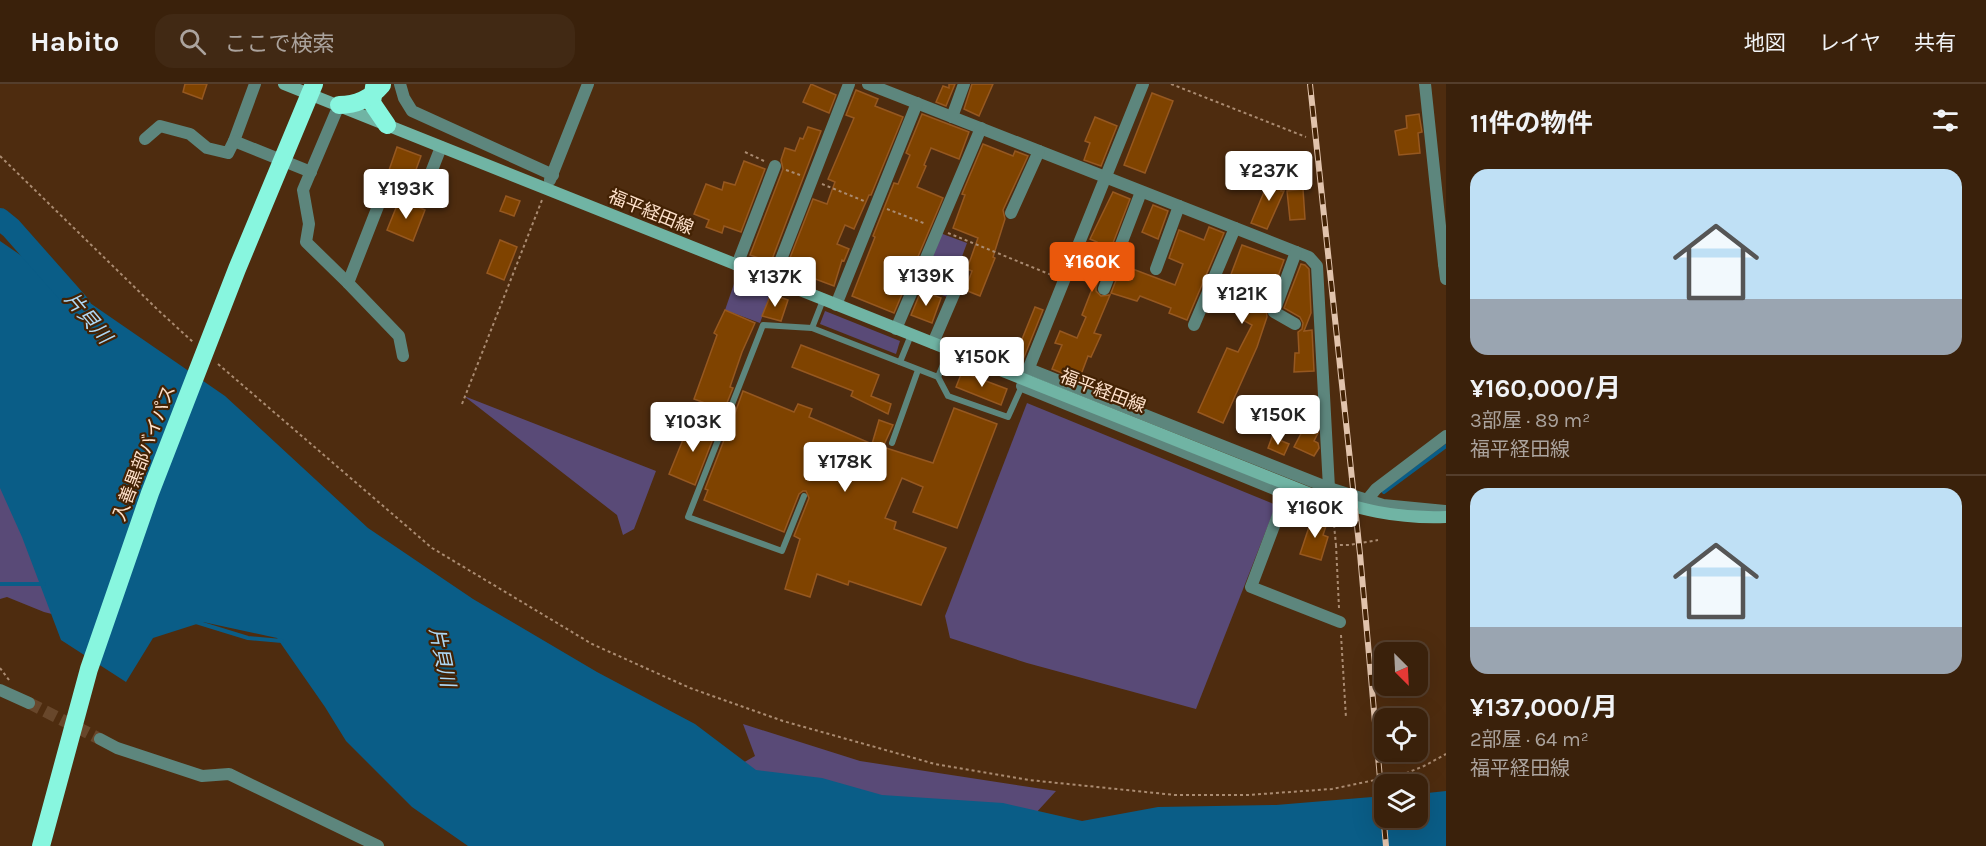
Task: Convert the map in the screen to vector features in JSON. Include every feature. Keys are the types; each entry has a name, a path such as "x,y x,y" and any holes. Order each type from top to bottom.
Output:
{"highway":[{"name":"入善黒部バイパス","path":"41,846 89,669 150,493 237,269 314,84"}],"main road":[{"name":"福平経田線","path":"284,84 373,98 441,147 1311,494 1376,512 1413,518 1445,514"},
{"name":"福平経田線","path":"302,84 373,98 519,178"}],"street":[{"path":"145,139 160,126 190,134 207,148 228,153 255,84"},
{"path":"546,189 588,84"},
{"path":"773,280 849,84"},
{"path":"868,84 1309,257 1317,266 1329,488"},
{"path":"952,117 964,84"},
{"path":"1025,378 1143,84"},
{"path":"1425,84 1446,279"},
{"path":"403,356 399,336 306,242 309,224 303,190 311,172 373,98 404,98 412,111 553,175"},
{"path":"836,305 917,103"},
{"path":"896,328 981,128"},
{"path":"234,141 311,172"},
{"path":"348,283 382,196 423,193 441,147"},
{"path":"1011,213 1039,151"},
{"path":"737,265 775,166"},
{"path":"1104,289 1141,192"},
{"path":"1156,269 1179,206"},
{"path":"1194,325 1235,228"},
{"path":"1295,324 1274,312 1296,252"},
{"path":"933,344 957,288"},
{"path":"1025,378 1329,488 1383,505 1445,514"},
{"path":"1025,378 1333,513"},
{"path":"1367,500 1376,489 1446,436"},
{"path":"1286,494 1251,587 1340,622"},
{"path":"0,690 29,703"},
{"path":"100,739 117,748 202,776 229,774 378,846"}],"lane":[{"path":"812,328 823,300"},
{"path":"804,496 782,551 688,517 763,325 812,328 938,377 948,396 1008,417 1025,378"},
{"path":"900,362 912,335"},
{"path":"938,377 949,350"},
{"path":"892,443 918,370"}],"path":[{"path":"1171,84 1306,137"},
{"path":"745,152 775,166 1065,280"},
{"path":"0,156 200,348"},
{"path":"462,404 546,189"},
{"path":"216,363 432,548 592,644 690,688 783,721 935,764 1029,780 1175,795 1248,795 1332,789 1404,774 1446,754"},
{"path":"1333,513 1336,545 1377,540"}],"shaded area":[{"path":"940,233 967,243 947,297 920,286"},
{"path":"736,278 772,290 760,323 725,310"},
{"path":"825,311 900,341 896,354 820,324"},
{"path":"464,396 656,471 634,529 623,535 617,515"},
{"path":"1027,403 1276,505 1196,709 1027,663 950,638 945,616"},
{"path":"0,462 91,624 44,612 7,597 0,599"},
{"path":"743,724 860,761 1056,791 1013,838 976,846 725,773 755,756"}],"water":[{"path":"0,241 225,396 368,528 473,599 597,672 695,724 756,770 822,778 882,795 1003,803 1082,821 1158,807 1276,805 1374,797 1374,828 1428,828 1428,793 1446,791 1446,846 468,846 412,807 346,741 277,638 203,622 153,638 126,682 61,640 22,537 0,488"}],"building":[{"path":"185,84 207,84 202,99 183,92"},
{"path":"811,84 836,95 829,113 803,102"},
{"path":"949,84 955,84 946,106 936,102 943,86 949,88"},
{"path":"972,84 993,84 979,116 964,109"},
{"path":"856,90 878,99 875,106 903,117 871,195 854,229 845,225 837,244 849,249 844,261 842,260 834,286 786,268 813,199 827,204 835,182 828,179 854,118 846,115"},
{"path":"1152,93 1173,101 1145,173 1124,165"},
{"path":"922,114 969,132 959,159 931,148 917,187 943,198 894,313 852,296 894,183 898,184 910,155 906,153"},
{"path":"1419,114 1422,132 1418,133 1420,153 1399,155 1395,131 1407,128 1406,116"},
{"path":"1095,117 1117,126 1101,166 1084,160 1090,143 1085,141"},
{"path":"808,127 821,131 771,262 750,255 783,169 781,160 785,148 795,151"},
{"path":"983,144 1013,156 1015,151 1028,156 1003,210 1005,219 993,257 995,258 980,296 965,290 972,271 967,269 978,238 953,228 965,195 962,194"},
{"path":"397,147 421,156 410,186 386,179"},
{"path":"744,161 765,169 741,232 724,226 722,233 706,227 709,220 694,214 706,184 722,190 724,182 735,185"},
{"path":"1272,173 1286,179 1281,191 1284,191 1267,229 1251,223"},
{"path":"1303,189 1305,219 1290,220 1287,191"},
{"path":"1113,192 1130,199 1096,287 1096,291 1101,296 1110,295 1094,333 1101,335 1091,357 1088,356 1079,380 1052,369 1062,345 1055,343 1060,331 1077,338 1086,317 1082,315 1094,284 1074,277 1078,267 1086,270 1097,242 1090,239"},
{"path":"506,196 520,201 514,216 500,211"},
{"path":"407,202 425,210 413,241 387,230 398,203"},
{"path":"1153,205 1168,211 1158,239 1142,232"},
{"path":"1209,227 1224,233 1187,320 1169,313 1171,308 1140,296 1137,301 1111,293 1122,265 1175,285 1183,264 1169,258 1179,230 1204,240"},
{"path":"500,240 517,247 504,280 487,273"},
{"path":"1242,245 1284,260 1266,309 1267,317 1257,347 1223,423 1198,412 1227,348 1238,352 1252,325 1241,319 1247,303 1217,293 1224,275 1230,277"},
{"path":"1301,264 1309,269 1311,313 1304,331 1312,330 1314,371 1294,372 1295,353 1299,353 1298,332 1302,329 1303,323 1300,317 1284,308"},
{"path":"921,291 941,298 932,323 911,315"},
{"path":"771,294 788,300 781,321 762,316"},
{"path":"1035,307 1043,310 1022,362 1014,359"},
{"path":"725,310 755,323 742,352 730,387 733,388 724,410 694,399 717,335 714,333"},
{"path":"801,345 879,375 871,396 891,404 888,414 851,396 853,391 792,367"},
{"path":"962,372 1007,389 1001,405 956,387"},
{"path":"743,391 794,412 798,404 812,409 809,417 872,444 879,420 893,425 883,447 933,463 954,408 997,424 957,528 913,512 923,487 902,478 885,518 896,522 894,529 946,548 921,605 849,581 848,585 817,574 810,597 785,589 800,539 794,536 809,498 806,491 799,494 784,532 704,500 708,490 705,489"},
{"path":"691,420 716,431 695,485 669,474"},
{"path":"1305,426 1318,433 1314,441 1318,443 1319,448 1314,456 1294,447"},
{"path":"1272,437 1289,444 1284,455 1268,448"},
{"path":"1313,515 1328,520 1323,535 1328,537 1321,560 1300,554"}],"waterway":[{"name":"片貝川","path":"0,219 11,228 80,306"},
{"path":"1384,492 1446,446"},
{"path":"0,584 44,584"},
{"path":"196,622 248,638 282,641"}],"tunnel":[{"path":"29,703 100,739"}],"railway":[{"path":"1310,84 1360,554 1386,846"}]}
